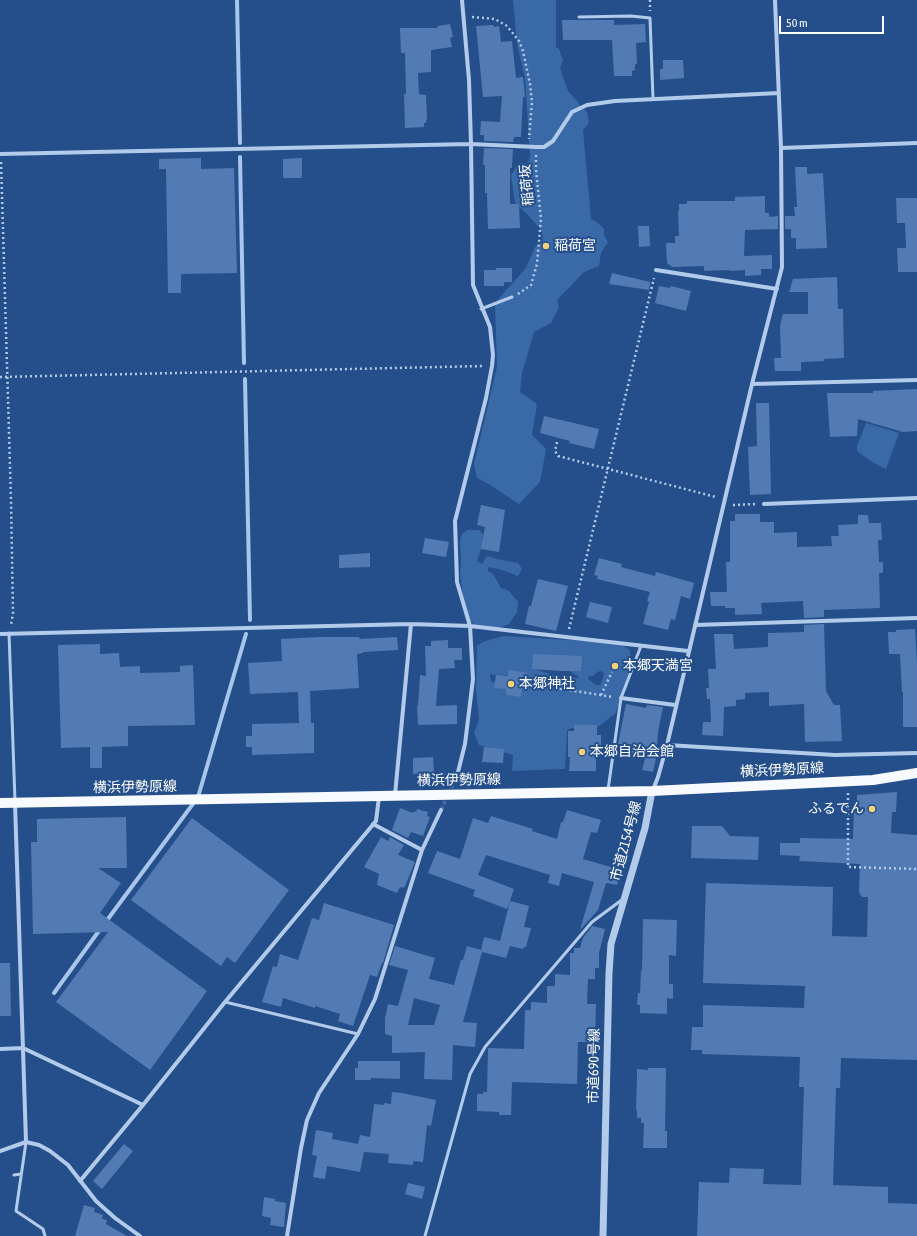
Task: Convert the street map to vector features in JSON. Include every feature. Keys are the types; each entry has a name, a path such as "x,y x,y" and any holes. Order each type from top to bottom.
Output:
{"main road":[{"name":"横浜伊勢原線","path":"0,803 652,791 874,780 917,773"}],"street":[{"path":"457,776 465,744 472,679 470,626 457,582 455,521 492,366 493,356 490,327 481,309 473,285 471,144 462,0"},
{"path":"652,791 658,778 667,745 752,384 782,267 781,148 775,0"},
{"name":"稲荷坂","path":"536,148 544,147 553,141 572,112 587,105 615,101 779,93"},
{"path":"781,148 917,143"},
{"path":"0,154 471,144 536,148"},
{"path":"656,270 777,289"},
{"path":"752,384 917,380"},
{"path":"764,504 917,498"},
{"path":"695,625 917,618"},
{"path":"395,795 411,624"},
{"path":"0,634 411,624 470,626 688,651"},
{"path":"621,698 676,705"},
{"path":"667,745 835,755 917,754"},
{"name":"市道2154号線","path":"624,898 645,828 652,791"},
{"path":"80,1180 143,1105 225,1002 376,821 379,796"},
{"path":"15,803 26,1142"},
{"path":"288,1236 301,1148 307,1120 320,1093 358,1034 375,999 422,850 441,810"},
{"path":"373,824 422,850"},
{"name":"市道690号線","path":"603,1236 609,973 611,944 624,898"},
{"path":"0,1049 23,1048 143,1105"},
{"path":"0,1151 26,1142 39,1145 50,1151 68,1165 101,1205 120,1222 140,1236"}],"lane":[{"path":"579,17 631,16 650,18 653,99"},
{"path":"481,309 512,298"},
{"path":"9,634 15,803"},
{"path":"608,792 621,698 641,646"},
{"path":"425,1236 470,1074 485,1047 592,922 624,898"},
{"path":"225,1002 358,1034"},
{"path":"26,1142 16,1211 43,1228 45,1236"},
{"path":"14,1175 21,1174"}],"path":[{"path":"464,16 496,20 507,26 519,41 523,51 532,102 528,147"},
{"name":"稲荷坂","path":"512,298 531,285 537,264 541,219 536,148"},
{"path":"0,154 11,500 12,613 9,634"},
{"path":"567,637 656,270"},
{"path":"0,377 492,366"},
{"path":"557,442 555,451 558,456 725,499"},
{"path":"724,505 764,504"},
{"path":"601,695 612,672"},
{"path":"530,684 621,698"},
{"path":"848,792 848,867 917,869"}],"shaded area":[{"path":"513,0 556,0 556,47 559,49 563,60 560,68 568,91 587,112 589,123 583,130 591,219 597,222 604,229 604,235 608,242 601,253 599,266 584,272 557,300 559,307 551,323 534,332 522,373 520,392 537,404 532,435 546,449 540,482 519,504 477,478 474,464 497,367 495,303 526,268 535,247 543,242 542,231 515,203 511,175 519,163 528,164 530,155 525,78 517,43"},
{"path":"866,423 899,433 886,469 872,462 857,451 857,446"},
{"path":"467,530 479,530 483,534 484,541 477,561 482,564 487,556 518,563 522,569 518,576 499,569 488,567 488,571 493,574 501,588 509,591 518,602 517,612 509,624 492,631 476,627 470,620 463,596 460,574 460,541 462,534"},
{"path":"503,636 619,643 630,650 632,672 615,714 599,726 572,728 567,730 565,769 512,771 513,755 479,745 474,733 479,719 476,691 477,646 482,642","holes":["535,669 568,670 579,677 566,676 561,678","601,671 604,675 600,685 596,685 588,679 589,676 593,676 597,672","490,674 500,676 506,675 510,678 528,679 523,689 519,690 491,681"]}],"building":[{"path":"562,20 614,20 614,25 645,24 646,42 636,43 637,64 635,64 635,70 632,71 632,76 614,76 612,40 563,40"},
{"path":"450,24 453,37 450,38 452,47 431,50 431,72 418,73 419,94 426,95 426,123 424,123 424,127 405,128 405,53 401,53 400,28 438,28 437,26"},
{"path":"493,25 494,27 499,26 501,42 512,41 516,78 523,77 525,97 523,97 521,137 514,137 513,142 484,141 484,135 480,135 481,121 500,122 502,96 483,97 476,26"},
{"path":"663,60 683,60 684,78 660,80 660,69 663,69"},
{"path":"484,148 513,149 512,168 510,168 510,204 519,204 520,228 488,229 487,193 485,193 485,165 483,165"},
{"path":"201,158 201,169 234,168 237,273 181,274 181,293 168,293 166,169 159,169 159,159"},
{"path":"302,158 301,178 284,178 283,159"},
{"path":"795,167 807,167 807,174 823,173 827,248 796,249 796,238 791,238 791,229 785,229 785,216 795,216 794,207 797,207"},
{"path":"765,196 765,213 769,213 769,217 778,216 778,229 745,230 744,256 772,255 772,269 761,269 761,275 745,276 745,270 704,271 704,266 672,267 667,263 666,243 675,243 675,236 679,236 679,204 687,204 687,201 735,201 735,197"},
{"path":"896,198 917,198 917,272 898,272 897,248 906,248 905,223 897,223"},
{"path":"638,226 649,226 650,246 639,247"},
{"path":"496,268 512,268 512,282 504,282 504,286 484,286 484,270 496,270"},
{"path":"612,273 650,282 649,290 609,284"},
{"path":"837,277 838,309 843,309 844,358 801,362 801,371 775,371 774,358 781,358 780,326 783,314 808,314 808,292 789,292 793,279"},
{"path":"659,286 670,288 671,286 691,291 686,311 655,303"},
{"path":"917,389 917,431 903,432 858,419 857,436 830,437 827,393 873,393 873,391"},
{"path":"756,403 769,403 771,494 750,495 748,447 757,446"},
{"path":"544,416 599,429 594,449 569,443 570,441 540,433"},
{"path":"481,505 505,510 499,552 481,549 485,527 477,525"},
{"path":"735,514 760,514 760,522 774,522 774,533 797,532 797,547 832,546 831,536 839,536 838,525 858,524 858,515 868,515 869,523 881,523 882,540 878,540 879,562 883,562 883,573 879,573 880,608 824,610 824,617 804,618 803,601 761,603 762,614 735,615 735,608 711,606 710,592 727,592 726,562 730,562 730,521 735,521"},
{"path":"425,538 449,542 446,557 422,553"},
{"path":"370,553 370,567 339,568 339,555"},
{"path":"599,558 622,564 621,567 655,576 656,572 694,583 690,599 681,596 675,620 671,619 668,630 643,624 650,592 597,579 598,576 594,575"},
{"path":"538,579 568,586 556,631 525,624"},
{"path":"590,602 612,607 608,623 586,617"},
{"path":"824,624 826,691 834,705 840,705 842,741 805,742 804,704 769,706 769,692 745,693 745,699 736,700 736,706 724,707 723,736 702,735 703,722 711,722 710,699 707,699 706,688 709,688 708,669 716,669 714,634 733,634 734,649 768,647 768,633 804,632 804,625"},
{"path":"915,629 917,663 917,727 903,727 903,692 900,654 889,654 888,632"},
{"path":"359,637 360,639 397,637 398,650 363,652 357,654 359,688 310,691 311,723 314,723 314,753 252,755 252,747 246,747 246,736 252,736 252,724 299,723 298,692 250,694 248,663 282,661 281,639"},
{"path":"448,640 448,648 462,648 462,660 454,660 455,668 439,669 436,706 457,705 457,724 418,725 417,706 420,675 426,676 425,646 431,646 431,641"},
{"path":"100,644 100,654 119,653 120,667 140,666 140,673 180,672 180,666 193,665 195,725 128,726 128,746 102,747 102,768 90,768 90,747 61,748 58,645"},
{"path":"533,654 582,656 581,671 532,669"},
{"name":"本郷神社","path":"509,670 528,673 526,690 522,689 521,697 506,695 506,689 494,688 496,675 508,676"},
{"path":"626,704 646,708 647,705 663,707 653,772 642,770 645,759 624,757 625,745 618,744"},
{"name":"本郷自治会館","path":"574,725 597,725 597,735 601,735 601,747 596,747 596,771 569,771 570,757 568,757 568,731 574,731"},
{"path":"484,747 504,749 503,763 482,762"},
{"path":"433,757 434,773 413,774 413,758"},
{"path":"897,792 896,812 892,812 891,833 917,835 917,1060 841,1058 840,1088 836,1088 833,1185 888,1187 888,1203 917,1204 917,1236 697,1236 699,1182 729,1183 730,1168 764,1169 763,1184 801,1185 804,1087 799,1087 800,1057 702,1054 702,1050 691,1050 692,1027 703,1027 703,1005 804,1008 805,986 703,983 706,883 833,887 832,936 867,937 868,897 862,897 859,892 860,864 799,861 800,856 780,855 780,843 800,843 800,838 853,839 854,802 857,802 857,795"},
{"path":"400,808 413,813 414,811 416,812 417,809 428,812 427,816 430,817 423,836 411,832 408,838 392,830"},
{"path":"567,810 601,820 597,833 591,832 583,859 621,870 617,885 606,883 598,910 580,930 594,882 562,873 559,886 548,883 550,875 486,855 478,875 514,889 507,909 473,896 475,890 428,873 437,851 460,859 473,818 488,823 491,816 533,829 532,831 557,839 561,822 563,822"},
{"path":"126,817 127,868 98,868 121,883 100,913 207,991 150,1070 56,1002 108,932 33,934 31,842 37,842 37,819"},
{"path":"192,818 289,890 235,963 227,957 221,966 131,900"},
{"path":"692,826 722,826 730,836 759,837 758,860 691,858"},
{"path":"381,837 388,841 390,837 404,845 398,855 415,862 405,886 403,888 400,887 397,893 377,885 379,874 364,867"},
{"path":"510,901 529,906 524,927 531,928 526,947 523,949 510,946 506,958 482,952 463,1022 477,1023 475,1047 453,1045 452,1080 424,1079 425,1052 392,1053 392,1036 385,1034 385,1018 388,1004 398,1006 408,970 389,965 395,946 435,958 429,979 454,985 461,960 463,960 467,946 481,950 484,937 500,941","holes":["414,998 440,1005 434,1025 408,1025"]},
{"path":"324,903 394,925 383,963 377,977 370,975 353,1026 338,1021 340,1014 315,1006 315,1008 283,998 281,1007 262,1002 273,966 277,967 280,954 298,960 312,918 319,920"},
{"path":"643,919 677,920 676,956 669,955 669,984 673,984 673,999 667,998 667,1014 640,1013 640,1005 637,1005 638,993 640,993 642,970"},
{"path":"592,926 605,929 599,953 599,968 595,968 595,979 588,979 587,1004 596,1004 595,1042 578,1042 577,1084 512,1082 511,1115 499,1115 499,1112 477,1111 477,1094 487,1092 488,1048 524,1049 525,1010 531,1010 531,1002 547,1003 547,986 555,986 555,974 570,975 570,953 574,953 574,948 580,948 583,938"},
{"path":"0,963 10,963 11,1016 0,1016"},
{"path":"358,1061 400,1061 400,1079 371,1078 371,1080 355,1080 355,1068 358,1068"},
{"path":"648,1068 666,1068 665,1131 667,1131 667,1148 643,1148 644,1123 641,1123 641,1118 637,1118 636,1110 637,1069 648,1070"},
{"path":"392,1092 436,1100 431,1126 427,1125 423,1162 413,1161 413,1165 388,1163 389,1154 364,1152 360,1172 327,1166 325,1179 313,1177 317,1156 312,1155 316,1130 333,1133 332,1139 358,1144 360,1135 370,1137 374,1104 391,1104"},
{"path":"124,1144 133,1151 102,1189 93,1181"},
{"path":"408,1183 425,1187 422,1199 405,1194"},
{"path":"264,1197 286,1203 284,1227 270,1225 271,1218 262,1216"},
{"path":"84,1205 95,1208 94,1212 103,1215 102,1219 107,1220 106,1224 127,1236 75,1236"}],"waterway":[{"path":"237,0 240,143"},
{"path":"240,157 244,363"},
{"path":"245,379 250,620"},
{"path":"105,923 198,797 246,634"},
{"path":"54,993 101,928"}],"tunnel":[{"path":"441,810 457,776"}],"place":[{"name":"稲荷宮","path":"546,246"},
{"name":"本郷天満宮","path":"615,666"},
{"name":"本郷神社","path":"511,684"},
{"name":"本郷自治会館","path":"582,752"},
{"name":"ふるでん","path":"872,809"}]}
